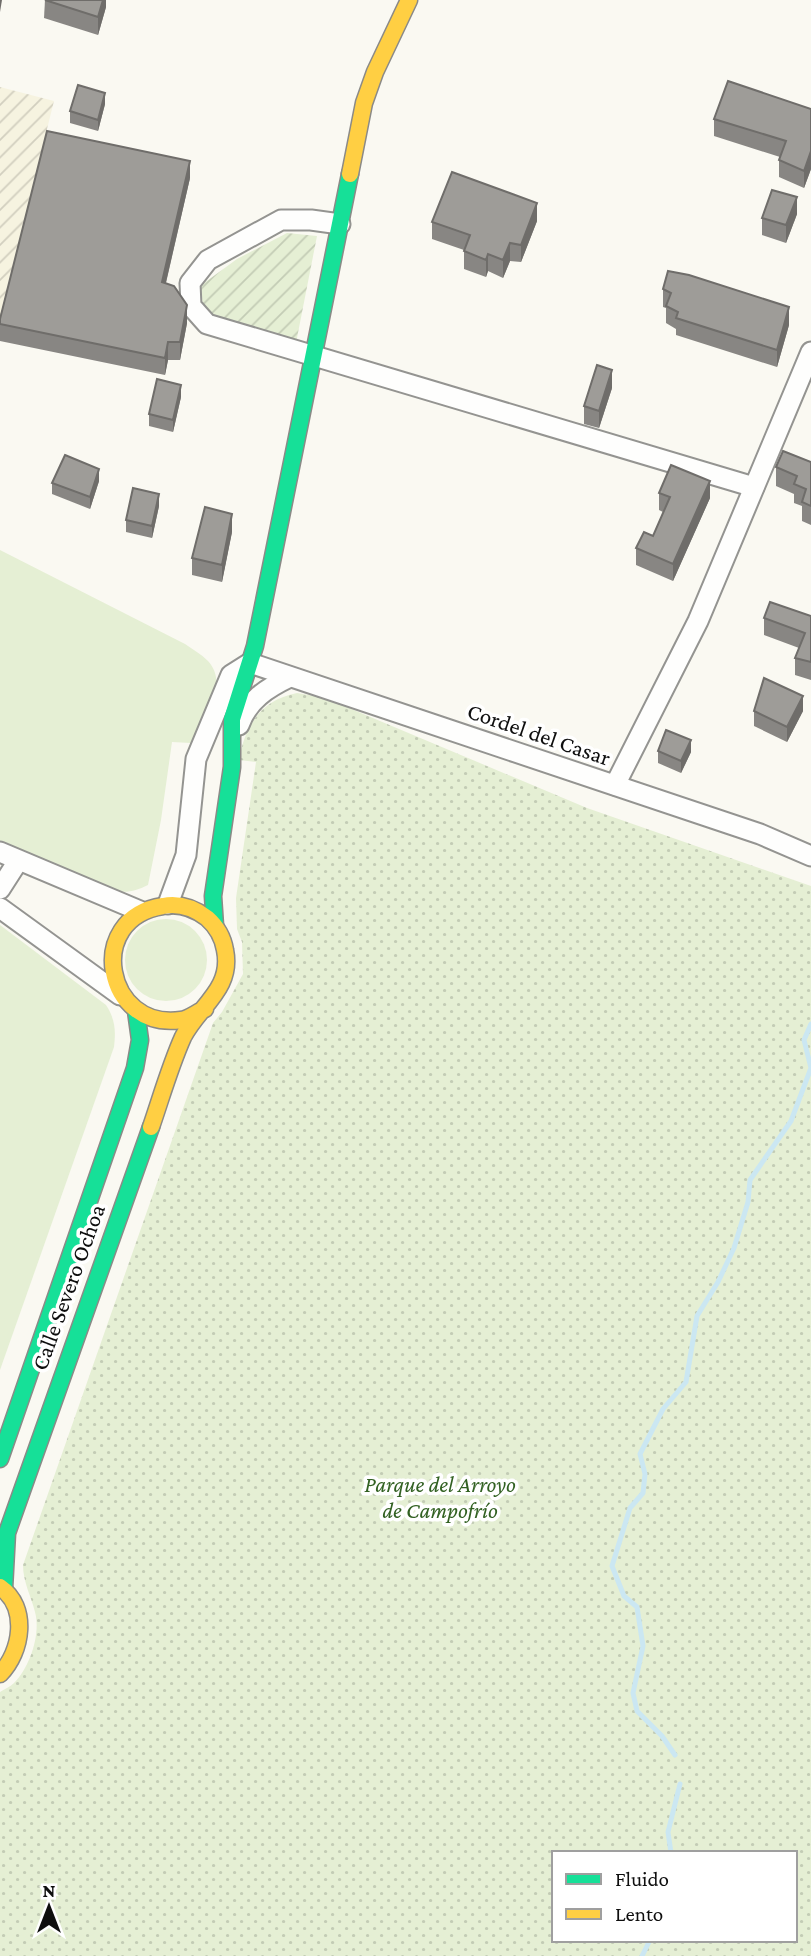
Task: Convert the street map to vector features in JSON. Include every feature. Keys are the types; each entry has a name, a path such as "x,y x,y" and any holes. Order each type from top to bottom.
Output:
{"main road":[{"path":"215,926 214,884 232,767 232,719 258,633 364,103 375,72 409,0"},
{"path":"168,904 194,909 215,926 225,946 227,969 220,991 205,1009 183,1020 158,1020 136,1011 120,995 110,965 117,934 140,911 168,904"},
{"name":"Calle Severo Ochoa","path":"2,1588 7,1533 168,1079 187,1030 205,1009"},
{"name":"Calle Severo Ochoa","path":"0,1459 135,1068 140,1040 136,1011"},
{"path":"0,1674 7,1668 20,1641 18,1614 2,1588"}],"street":[{"path":"340,225 311,220 281,220 208,260 190,283 191,306 207,324 754,487"},
{"path":"615,785 698,621 811,352"},
{"path":"168,904 186,855 196,759 231,675 250,663"},
{"name":"Cordel del Casar","path":"250,663 760,834 811,856"},
{"path":"204,740 212,737 232,744 243,714 259,694 290,677"},
{"path":"0,852 140,911"},
{"path":"0,889 18,861"},
{"path":"0,908 120,995"}],"shaded area":[{"path":"0,87 54,101 0,318"}],"green space":[{"path":"287,233 317,236 296,343 217,318 204,311 200,286 237,259"},
{"path":"0,550 185,644 205,658 214,670 216,692 209,715 191,743 172,742 161,820 148,885 144,887 128,892 115,891 0,841"},
{"name":"Parque del Arroyo de Campofrío","path":"297,693 321,697 587,808 811,886 811,1956 0,1956 0,1692 14,1683 25,1668 33,1650 36,1630 35,1612 23,1565 213,1023 243,974 236,898 256,762 239,760 250,725 264,708"},
{"path":"166,919 182,922 195,931 204,944 207,960 204,976 195,989 182,998 166,1001 150,998 137,989 128,976 125,960 128,944 137,931 150,922"},
{"path":"0,925 106,1005 113,1020 115,1035 114,1047 0,1370"}],"building":[{"path":"45,0 103,0 98,17"},
{"path":"728,81 811,109 811,151 804,171 779,160 786,141 714,119"},
{"path":"78,85 105,93 98,120 70,111"},
{"path":"47,131 190,161 162,282 174,286 187,305 180,342 168,342 165,358 0,324"},
{"path":"452,172 537,203 521,245 510,243 503,260 488,254 486,260 464,251 470,235 432,222"},
{"path":"772,190 797,197 786,225 762,218"},
{"path":"668,271 689,275 789,307 777,350 676,318 678,312 666,306 671,293 663,289"},
{"path":"597,365 612,370 599,411 584,406"},
{"path":"157,379 181,385 173,420 149,414"},
{"path":"783,451 811,462 811,506 802,502 806,489 794,484 797,476 776,467"},
{"path":"65,455 99,469 90,497 52,483"},
{"path":"671,465 710,481 673,564 636,548 644,532 653,536 670,497 659,493"},
{"path":"133,488 159,494 152,526 126,520"},
{"path":"205,507 232,514 222,565 192,558"},
{"path":"770,602 811,616 811,662 795,658 805,633 764,618"},
{"path":"764,678 803,696 787,727 754,711"},
{"path":"666,730 691,740 681,761 658,751"}],"waterway":[{"path":"675,1755 662,1736 637,1711 633,1693 643,1646 637,1607 624,1596 612,1566 630,1508 643,1493 645,1474 640,1454 663,1409 686,1382 697,1316 718,1282 734,1248 748,1202 750,1180 791,1121 811,1068 804,1040 811,1024"},
{"path":"671,1851 668,1832 680,1784"},
{"path":"642,1956 649,1942"}],"traffic: fast":[{"path":"215,926 213,896 232,767 232,719 255,646 350,174"},
{"path":"0,1459 135,1068 140,1040 136,1011"},
{"path":"4,1589 7,1533 151,1127"}],"traffic: slow":[{"path":"350,174 364,103 375,72 409,0"},
{"path":"151,1127 183,1037 197,1016 205,1006 213,996 219,986 226,964 219,932 197,911 169,905 138,915 122,930 114,950 114,972 121,992 135,1009 155,1019 181,1020 190,1017 199,1012 202,1010 205,1009"},
{"path":"0,1587 9,1596 19,1618 13,1654 0,1674"}]}
